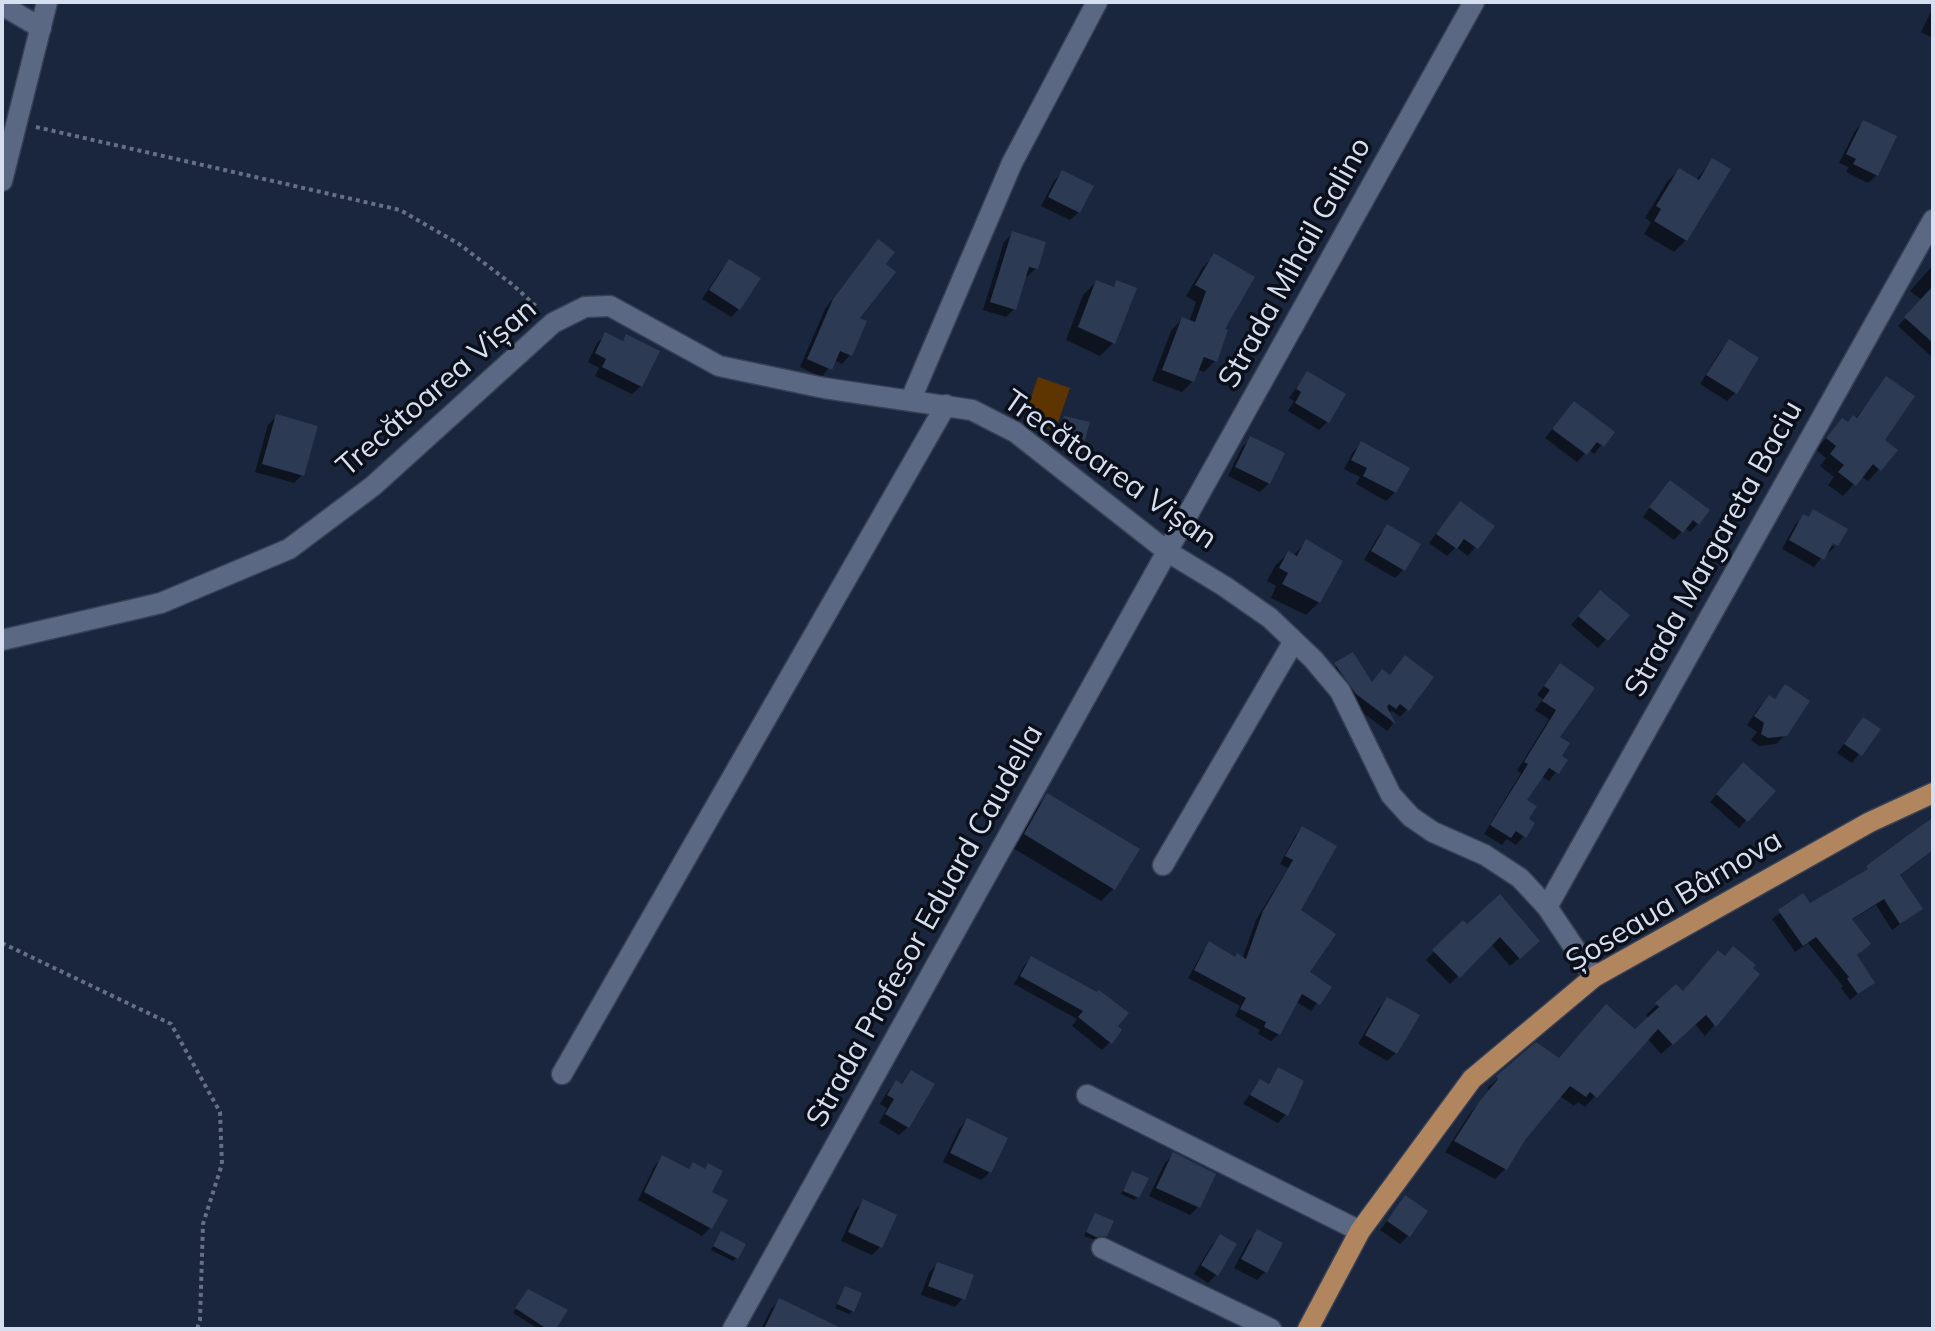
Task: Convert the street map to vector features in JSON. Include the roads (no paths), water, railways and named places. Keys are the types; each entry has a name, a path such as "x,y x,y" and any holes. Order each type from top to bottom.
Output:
{"main road":[{"name":"Șoseaua Bârnova","path":"1308,1329 1360,1231 1472,1079 1594,977 1870,822 1933,793"}],"street":[{"path":"2,181 47,2"},
{"path":"911,399 1012,163 1097,2"},
{"name":"Strada Mihail Galino","path":"1168,552 1474,2"},
{"path":"2,5 41,28"},
{"name":"Strada Margareta Baciu","path":"1547,907 1933,220"},
{"name":"Trecătoarea Vișan","path":"2,640 161,603 289,549 373,486 553,323 585,307 610,306 719,366 824,388 972,410 1015,432 1168,552 1270,618 1340,691 1391,795 1411,817 1433,832 1485,855 1520,878 1547,907 1594,977"},
{"path":"562,1074 946,405"},
{"name":"Strada Profesor Eduard Caudella","path":"733,1329 1168,552"},
{"path":"1163,865 1294,641"},
{"path":"1087,1095 1360,1231"},
{"path":"1102,1248 1271,1329"}]}
